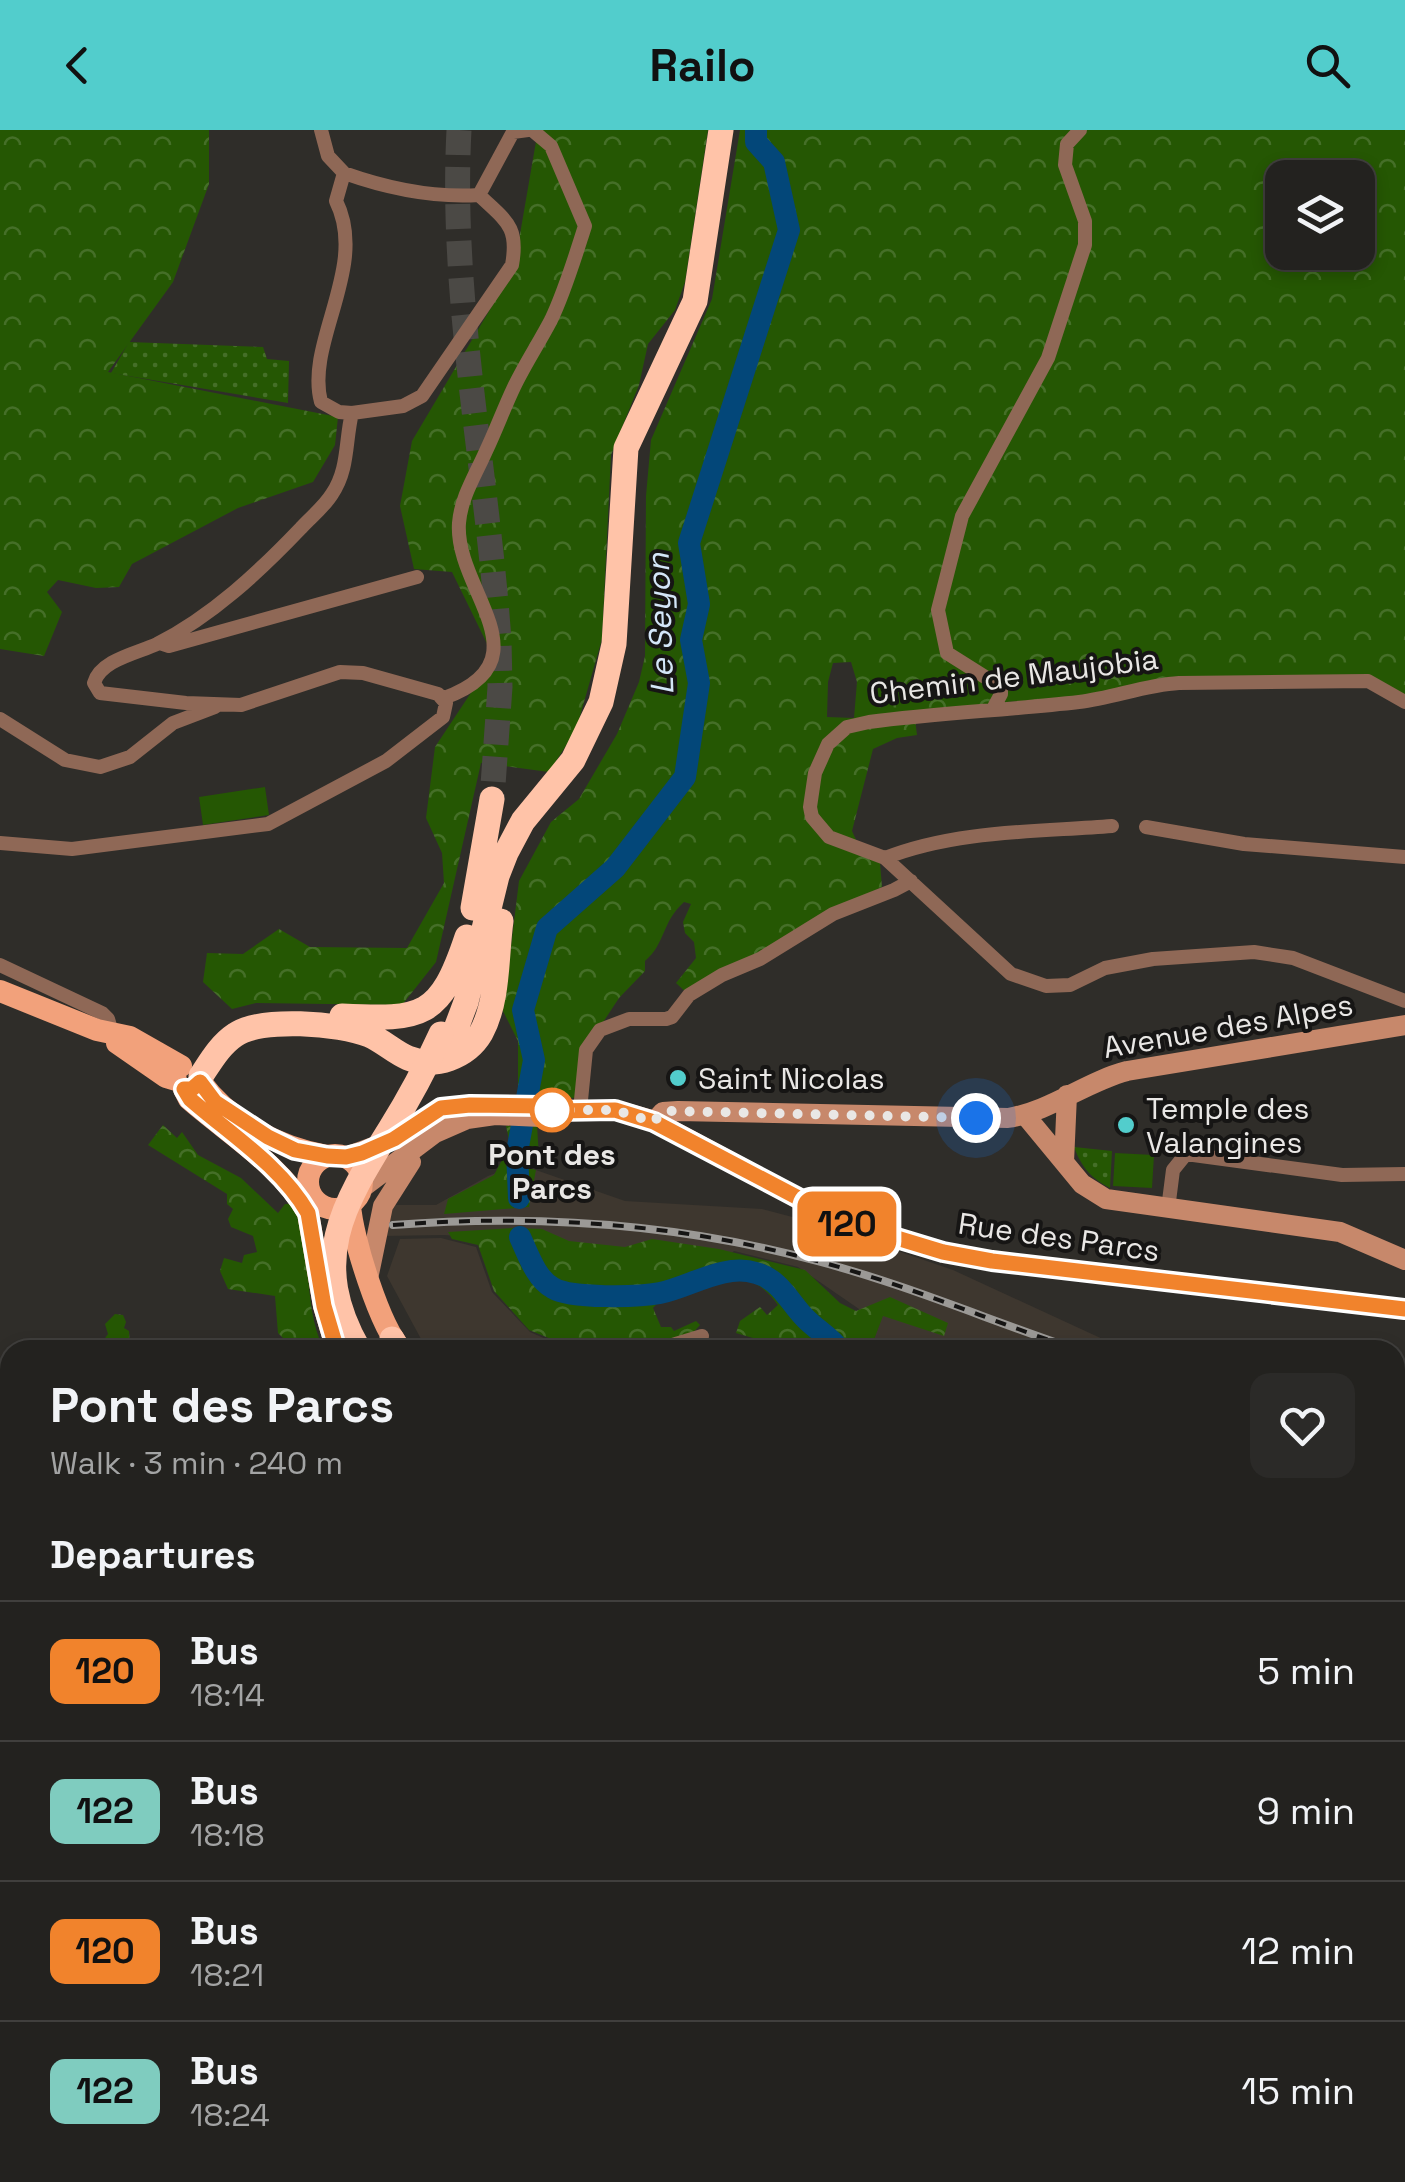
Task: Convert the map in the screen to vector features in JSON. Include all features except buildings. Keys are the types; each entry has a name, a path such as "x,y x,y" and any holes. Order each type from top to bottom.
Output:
{"highway":[{"path":"354,1340 346,1322 334,1265 340,1223 353,1187 466,1002 506,852 524,821 573,760 600,702 614,644 626,448 695,301 721,130"},
{"path":"189,1076 232,1036 266,1024 356,1030 424,1062 446,1060 474,1043 490,1010 503,907 516,861 532,831 589,758 618,695 629,635 630,597 622,534"},
{"path":"383,1340 360,1321 350,1281 353,1223 371,1182 432,1084 447,1037 492,800"},
{"path":"189,1076 210,1035 228,1021 244,1016 264,1013 390,1020 417,1012 446,988 467,937"}],"main road":[{"path":"0,991 113,1036 130,1037 189,1076 215,1102 268,1137 295,1150 336,1157 359,1170 355,1236 389,1340"},
{"name":"Avenue des Alpes","path":"654,1122 668,1111 911,1118 1025,1115 1092,1082 1127,1071 1405,1024"},
{"path":"189,1076 190,1099 300,1200 308,1213 334,1340"},
{"path":"1064,1162 1067,1096"},
{"name":"Rue des Parcs","path":"356,1196 426,1139 445,1127 478,1116 543,1106 555,1111 630,1112 844,1222 960,1256 1405,1308"},
{"name":"Rue des Parcs","path":"336,1157 394,1139 441,1108 511,1111"},
{"path":"1025,1115 1082,1184 1106,1199 1340,1232 1405,1260"},
{"path":"369,1274 384,1206 426,1139"},
{"path":"244,1146 273,1155 308,1183 315,1200 326,1208 334,1210 356,1196"},
{"path":"308,1183 312,1166 336,1157"},
{"path":"320,1282 326,1251 326,1208"},
{"path":"320,1282 340,1268 369,1274"}],"street":[{"path":"321,130 328,156 344,173 383,187 446,198 479,195 512,226 516,242 512,265 422,396 403,406 340,412 322,402 316,382 342,281 344,217 336,201 344,173"},
{"path":"352,413 348,456 331,497 270,562 211,610 160,642 105,667 94,683 100,693 241,704 340,672 362,673 444,698 477,684 491,662 493,633 464,558 459,524 467,492 513,388 551,319 585,226 551,146 530,130 513,132 479,195"},
{"path":"993,709 1001,687 947,653 938,610 962,516 1048,358 1085,246 1085,220 1064,164 1067,144 1080,130"},
{"path":"160,642 169,646 417,577"},
{"name":"Chemin de Maujobia","path":"1405,702 1368,681 1154,685 1081,702 869,722 847,727 828,744 815,772 810,807 812,817 830,837 885,858 1011,974 1046,986 1070,985 1104,968 1153,958 1254,952 1293,958 1405,1001"},
{"path":"0,843 72,850 268,824 339,788 411,744 443,717 444,698"},
{"path":"0,718 65,760 100,767 130,757 174,724 221,705"},
{"path":"885,858 908,849 995,834 1112,826"},
{"path":"1146,827 1244,844 1405,857"},
{"path":"580,1110 586,1050 600,1030 629,1019 666,1020 689,995 722,975 760,959 833,914 911,880"},
{"path":"0,965 102,1013 113,1036"},
{"path":"1168,1209 1173,1170 1186,1154 1342,1175 1405,1174"},
{"path":"689,1340 702,1336"}],"shaded area":[{"path":"511,1167 530,1168 625,1201 762,1209 819,1224 953,1270 1105,1340 874,1340 882,1317 859,1309 798,1267 734,1251 721,1263 516,1239 383,1236 392,1205 436,1205"},
{"path":"441,1238 476,1247 492,1292 530,1332 548,1340 422,1340 387,1276 400,1239"}],"green space":[{"path":"0,130 209,130 209,184 173,282 108,372 338,417 335,445 313,482 238,508 132,564 119,587 96,588 58,580 47,592 62,612 44,656 0,649"},
{"path":"538,130 708,130 685,282 675,310 648,344 639,385 611,455 602,639 576,730 549,772 481,763 436,962 402,1005 256,1003 232,1009 203,982 207,953 243,954 279,929 310,947 407,948 444,883 442,853 426,818 435,747 494,658 452,572 414,569 400,506 412,441 514,269"},
{"path":"740,130 1405,130 1405,700 1366,677 1180,680 1082,698 914,712 917,735 897,738 873,749 852,831 863,855 880,863 882,887 819,916 689,995 676,983 696,958 694,942 685,933 683,922 691,904 684,902 645,961 645,971 619,998 592,1039 581,1098 518,1097 518,1041 503,1011 519,881 551,822 579,799 617,734 639,682 645,656 646,496 651,440 712,299","holes":["851,662 857,682 854,718 827,717 833,663"]},
{"path":"129,342 263,347 267,359 289,361 288,403 111,373"},
{"path":"265,787 269,815 203,825 199,797"},
{"path":"163,1125 177,1138 182,1132 198,1155 241,1178 278,1213 285,1204 292,1204 303,1239 320,1340 285,1340 278,1333 275,1296 228,1289 220,1271 224,1258 242,1263 244,1255 257,1252 253,1236 231,1227 228,1219 233,1209 227,1204 227,1194 148,1145"},
{"path":"537,1125 539,1158 528,1160 528,1168 536,1170 529,1207 444,1214 448,1199 494,1175 502,1160 513,1158 506,1126"},
{"path":"1074,1147 1112,1151 1110,1188 1088,1172"},
{"path":"1115,1153 1154,1155 1152,1188 1113,1186"},
{"path":"542,1229 569,1241 625,1247 652,1239 719,1249 805,1270 840,1303 856,1311 890,1297 948,1323 944,1336 883,1316 874,1340 759,1340 736,1333 740,1321 760,1307 767,1315 778,1305 753,1282 725,1278 684,1288 653,1308 661,1327 674,1331 696,1321 700,1325 690,1336 677,1340 554,1340 529,1330 494,1291 478,1245 452,1239 448,1232"},
{"path":"115,1314 123,1315 130,1340 104,1340 108,1334 105,1324"}],"waterway":[{"name":"Le Seyon","path":"519,1198 517,1152 534,1060 523,1010 547,928 615,868 685,777 699,683 691,640 699,604 689,543 789,230 774,162 756,142 756,130"},
{"name":"Le Seyon","path":"520,1237 542,1279 553,1288 574,1294 650,1294 719,1273 756,1273 778,1286 806,1319 831,1340"}],"tunnel":[{"path":"459,130 465,322 499,640 500,687 492,799"}],"railway":[{"path":"393,1225 554,1222 712,1238 850,1270 1050,1340"}],"bus line":[{"name":"120","path":"334,1340 308,1213 277,1174 190,1099 184,1089 192,1089 200,1082 215,1102 280,1144 346,1157 394,1139 441,1108 543,1106 555,1111 630,1112 844,1222 943,1252 1405,1309"}],"place":[{"name":"Saint Nicolas","path":"678,1078"},
{"name":"Pont des Parcs","path":"552,1110"},
{"name":"Temple des Valangines","path":"1126,1125"}],"route":[{"path":"552,1110 615,1110 654,1122 668,1111 976,1118"}]}
